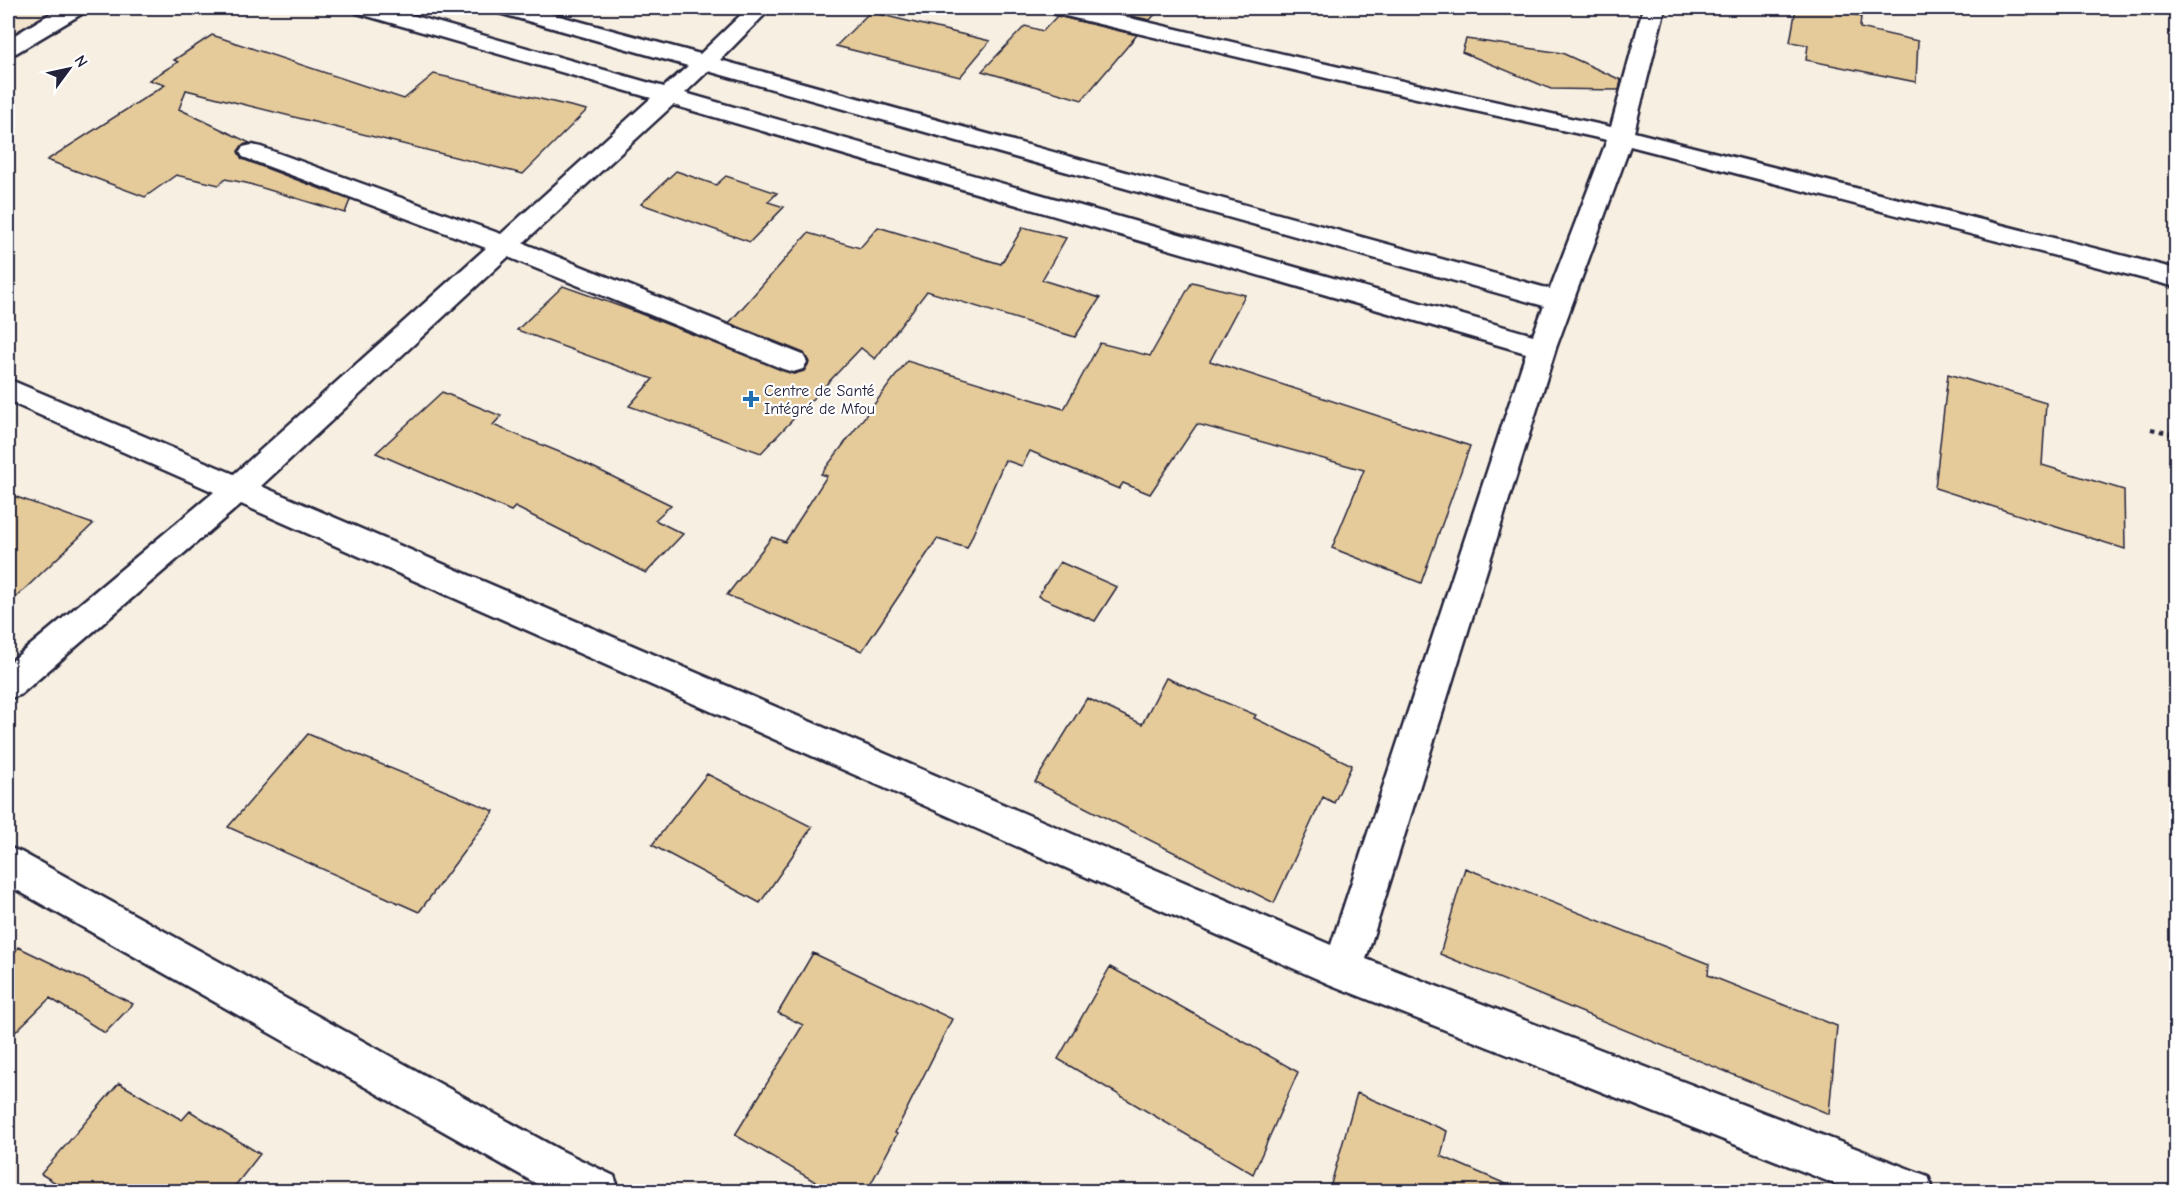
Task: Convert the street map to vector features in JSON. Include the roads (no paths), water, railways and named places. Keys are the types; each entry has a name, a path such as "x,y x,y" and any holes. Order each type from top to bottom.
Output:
{"street":[{"path":"8,48 75,8"},
{"path":"365,8 1542,348"},
{"path":"507,8 1559,301"},
{"path":"8,684 237,490 667,94 704,63 760,8"},
{"path":"1061,8 1339,74 1621,136 2176,278"},
{"path":"1343,970 1542,348 1621,136 1654,8"},
{"path":"252,152 504,245 793,362"},
{"path":"8,389 1343,970 1912,1191"},
{"path":"8,865 543,1164 598,1191"}],"place":[{"name":"Centre de Santé Intégré de Mfou","path":"751,399"}]}
